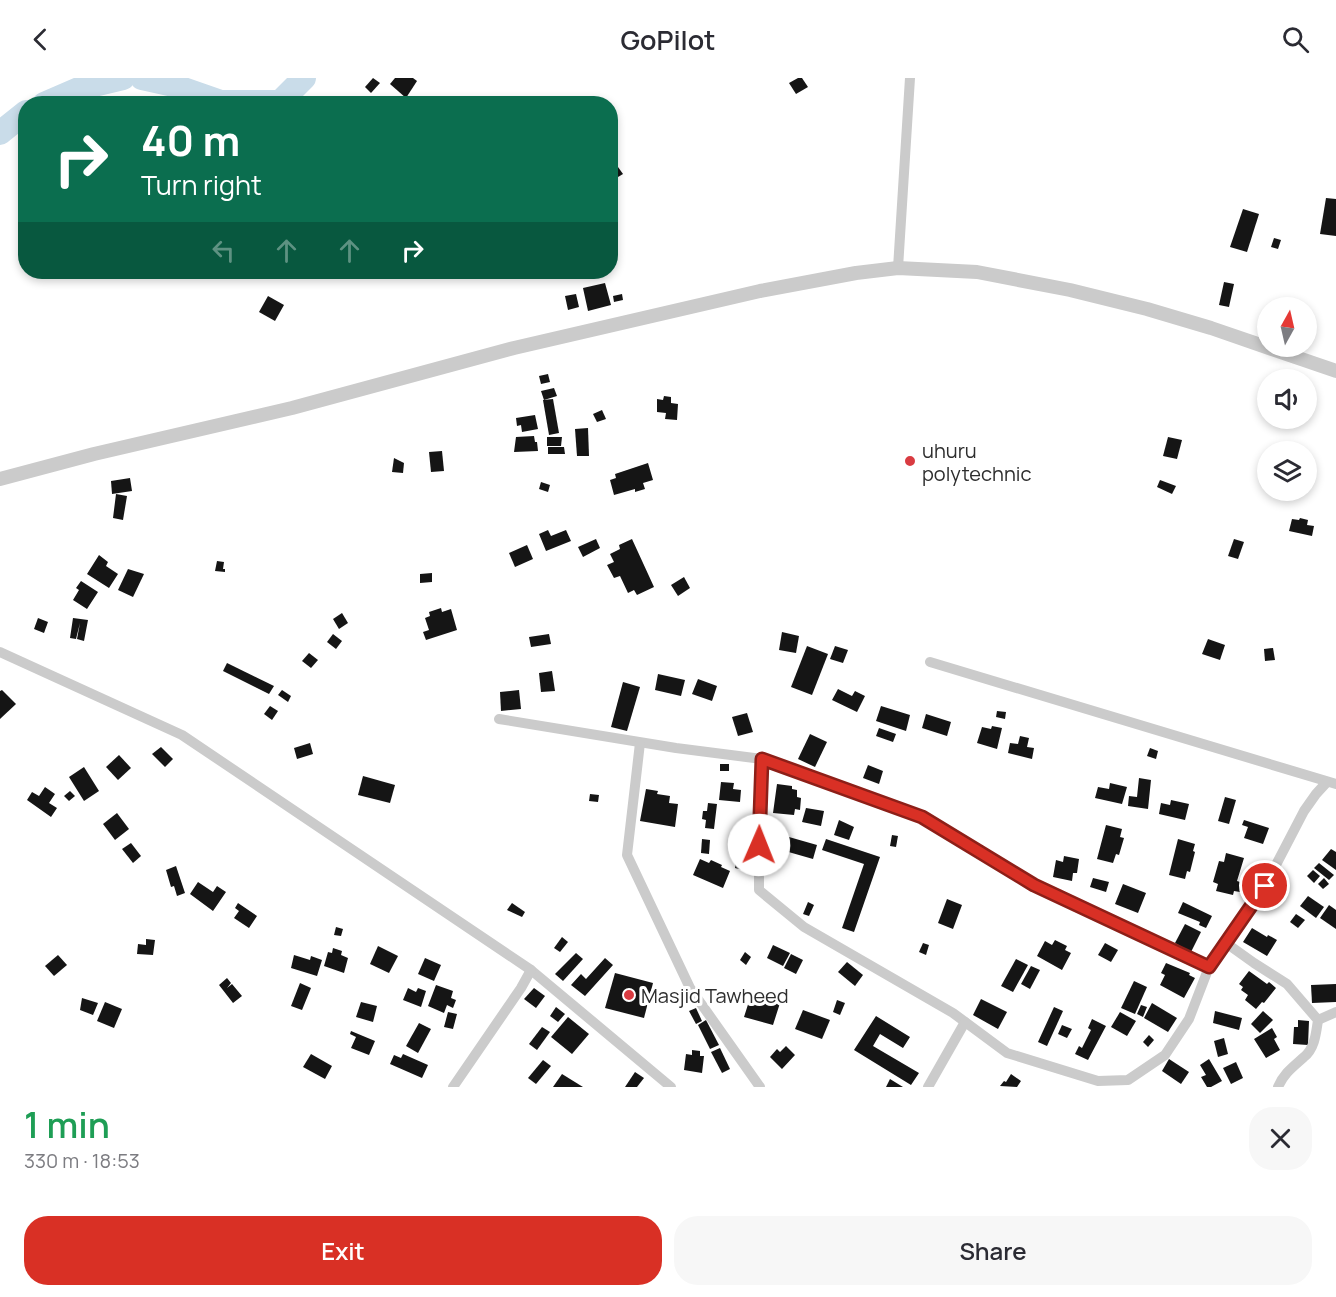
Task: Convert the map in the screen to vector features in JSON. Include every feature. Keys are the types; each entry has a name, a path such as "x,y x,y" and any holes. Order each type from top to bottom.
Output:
{"street":[{"path":"898,268 910,78"},
{"path":"0,479 94,454 292,408 514,348 760,291 856,273 898,268 977,272 1070,290 1211,328 1336,371"},
{"path":"0,652 182,735 531,970 671,1087"},
{"path":"930,662 1332,783"},
{"path":"499,719 762,759 922,817 1034,885 1209,967"},
{"path":"640,742 627,855 690,988 760,1087"},
{"path":"762,759 759,890 804,927 965,1022 1007,1053 1098,1081 1128,1080 1165,1055 1189,1019 1209,967 1265,886 1304,811 1316,794 1332,783"},
{"path":"1226,943 1287,984 1318,1020"},
{"path":"453,1087 531,970"},
{"path":"1318,1020 1336,1012"},
{"path":"1278,1087 1285,1073 1309,1052 1314,1042 1318,1020"},
{"path":"928,1087 965,1022"}],"building":[{"path":"373,78 380,83 371,93 365,87"},
{"path":"395,78 413,78 417,81 407,96 404,96 390,84"},
{"path":"802,78 808,87 796,94 789,83"},
{"path":"618,167 623,174 618,177"},
{"path":"1326,198 1336,199 1336,236 1320,234"},
{"path":"1243,209 1259,214 1247,252 1230,247"},
{"path":"1274,238 1281,240 1278,249 1271,247"},
{"path":"1224,282 1234,284 1229,307 1219,305"},
{"path":"605,283 611,305 588,311 583,288"},
{"path":"576,294 579,307 568,310 565,296"},
{"path":"622,294 623,300 614,302 613,296"},
{"path":"268,296 284,305 275,321 259,312"},
{"path":"548,374 550,382 541,384 539,376"},
{"path":"554,388 557,396 544,400 541,391"},
{"path":"664,396 671,397 671,403 678,404 677,420 665,419 666,413 657,412 657,399 663,400"},
{"path":"553,399 559,433 549,435 543,400"},
{"path":"602,410 606,419 597,422 593,414"},
{"path":"535,415 538,429 522,432 521,425 517,426 516,418"},
{"path":"588,428 589,456 577,456 575,429"},
{"path":"534,436 538,451 514,452 516,437"},
{"path":"547,437 562,437 561,446 547,446"},
{"path":"1168,437 1182,440 1177,459 1163,456"},
{"path":"548,447 564,447 565,454 548,454"},
{"path":"442,451 444,471 431,472 429,452"},
{"path":"394,458 404,463 403,473 392,472"},
{"path":"648,463 653,480 643,483 645,489 635,492 635,489 614,495 610,480 616,478 615,474"},
{"path":"130,478 132,491 112,494 111,481"},
{"path":"1160,480 1176,486 1172,494 1157,487"},
{"path":"541,482 550,485 548,492 539,489"},
{"path":"116,494 127,496 123,520 113,518"},
{"path":"1300,518 1308,520 1307,525 1314,526 1312,536 1289,531 1292,519 1299,520"},
{"path":"548,530 551,536 566,530 571,541 546,551 539,534"},
{"path":"596,539 600,548 583,557 578,547"},
{"path":"632,539 654,587 637,595 634,590 628,593 620,576 614,578 607,565 614,562 610,554 620,549 619,545"},
{"path":"1234,539 1244,542 1238,559 1228,556"},
{"path":"527,545 533,559 515,567 509,553"},
{"path":"99,555 108,562 106,566 118,574 109,588 87,574"},
{"path":"217,561 224,562 225,572 215,571"},
{"path":"128,569 144,574 133,597 118,590"},
{"path":"432,573 432,582 420,583 420,574"},
{"path":"684,577 690,588 678,596 671,585"},
{"path":"81,581 98,592 87,609 73,600 79,590 76,588"},
{"path":"441,608 442,612 451,609 457,630 426,640 423,632 429,630 425,618 430,616 429,612"},
{"path":"342,613 348,623 339,629 333,619"},
{"path":"38,618 48,622 44,633 34,629"},
{"path":"73,618 88,620 84,641 77,639 80,623 76,639 70,638"},
{"path":"782,632 799,636 796,653 779,650"},
{"path":"333,634 342,641 336,649 327,642"},
{"path":"549,634 551,644 531,647 529,637"},
{"path":"1208,639 1225,645 1220,660 1202,654"},
{"path":"807,646 828,654 812,695 791,687"},
{"path":"835,646 848,650 843,663 830,659"},
{"path":"1273,648 1275,660 1265,661 1264,649"},
{"path":"309,653 318,660 311,668 302,661"},
{"path":"227,663 274,686 269,694 223,671"},
{"path":"552,671 555,691 541,692 539,673"},
{"path":"658,674 685,680 681,696 655,690"},
{"path":"698,679 717,686 712,701 692,694"},
{"path":"623,682 640,687 627,731 611,727"},
{"path":"838,689 852,696 855,691 865,696 857,712 832,700"},
{"path":"2,690 16,704 0,719 0,691"},
{"path":"282,690 291,696 288,702 278,695"},
{"path":"519,690 521,709 501,711 500,692"},
{"path":"270,706 278,711 272,720 264,714"},
{"path":"881,706 910,715 906,731 876,721"},
{"path":"997,711 1006,712 1005,719 996,717"},
{"path":"747,713 753,732 738,736 732,717"},
{"path":"926,714 951,722 947,736 922,728"},
{"path":"992,726 1002,728 997,749 977,743 982,727 991,729"},
{"path":"879,728 896,734 893,742 876,736"},
{"path":"810,734 827,742 815,767 798,759"},
{"path":"1020,736 1029,738 1027,747 1034,748 1032,759 1008,753 1010,743 1018,744"},
{"path":"310,743 313,754 297,759 294,748"},
{"path":"161,747 173,759 165,767 152,754"},
{"path":"1150,748 1158,751 1156,759 1147,756"},
{"path":"119,755 131,768 118,780 106,767"},
{"path":"720,764 729,764 729,771 720,771"},
{"path":"868,765 883,771 879,784 863,778"},
{"path":"84,767 99,791 84,801 69,777"},
{"path":"363,776 395,785 390,803 358,795"},
{"path":"1139,778 1151,780 1148,809 1128,806 1129,796 1137,797"},
{"path":"721,782 734,783 733,789 741,790 740,802 719,800"},
{"path":"1110,783 1127,787 1122,804 1095,798 1098,787 1109,789"},
{"path":"777,784 792,786 792,789 797,790 797,797 801,798 800,810 795,809 794,815 773,813"},
{"path":"45,787 55,794 49,803 57,808 51,817 27,800 32,792 39,796"},
{"path":"646,789 670,796 669,803 678,804 675,827 640,821"},
{"path":"70,791 75,796 69,801 64,796"},
{"path":"590,794 599,795 598,802 589,801"},
{"path":"1225,797 1236,800 1229,824 1218,821"},
{"path":"1171,800 1189,804 1185,820 1159,814 1161,803 1170,805"},
{"path":"708,803 717,804 714,829 705,828 706,820 702,819 703,811 707,811"},
{"path":"806,808 824,811 821,826 802,822"},
{"path":"117,813 129,829 115,840 103,824"},
{"path":"839,820 854,827 849,840 834,835"},
{"path":"1244,820 1269,828 1263,844 1244,838 1248,827 1242,825"},
{"path":"1106,825 1122,829 1120,837 1124,838 1119,855 1116,854 1113,863 1097,859"},
{"path":"892,835 898,836 896,847 890,846"},
{"path":"789,837 817,845 813,859 785,851"},
{"path":"702,839 710,840 709,854 701,853"},
{"path":"771,839 778,840 777,848 769,846"},
{"path":"826,839 880,857 854,932 842,928 864,864 822,850"},
{"path":"1178,839 1195,844 1190,872 1187,871 1185,879 1169,875"},
{"path":"131,843 141,856 133,863 122,849"},
{"path":"1331,849 1336,852 1336,870 1322,860"},
{"path":"1226,853 1244,858 1237,881 1243,883 1240,892 1234,891 1233,895 1216,891 1218,884 1213,882 1219,861 1224,862"},
{"path":"1064,856 1079,859 1077,873 1073,873 1072,881 1053,877 1056,860 1063,862"},
{"path":"700,859 709,863 711,860 730,871 723,888 693,875"},
{"path":"736,861 744,862 743,870 735,868"},
{"path":"1319,863 1334,875 1329,880 1314,868"},
{"path":"176,866 185,893 177,896 174,886 171,887 166,870"},
{"path":"1313,870 1320,876 1314,883 1307,876"},
{"path":"1093,878 1109,882 1106,892 1090,887"},
{"path":"1324,878 1329,884 1323,889 1318,884"},
{"path":"198,882 213,892 217,886 226,892 213,911 190,894"},
{"path":"1123,884 1146,893 1138,913 1115,904"},
{"path":"1308,896 1324,907 1316,918 1300,906"},
{"path":"947,899 962,905 953,929 938,923"},
{"path":"808,902 814,905 809,916 803,914"},
{"path":"1183,902 1212,916 1206,928 1199,925 1200,922 1178,913"},
{"path":"238,903 257,916 249,928 234,918 239,911 235,908"},
{"path":"512,903 525,912 522,917 507,910"},
{"path":"1329,905 1336,910 1336,929 1320,918"},
{"path":"1296,914 1305,920 1298,928 1290,922"},
{"path":"1185,924 1201,932 1191,952 1175,943"},
{"path":"336,927 343,929 341,936 334,935"},
{"path":"1252,928 1277,940 1267,956 1243,942"},
{"path":"562,937 568,942 560,952 554,948"},
{"path":"146,939 155,940 153,955 137,954 138,944 146,945"},
{"path":"1055,940 1067,946 1065,950 1071,953 1062,970 1037,956 1045,941 1052,945"},
{"path":"923,943 929,945 926,955 919,952"},
{"path":"1105,943 1118,950 1111,962 1098,955"},
{"path":"773,945 790,953 783,966 767,958"},
{"path":"378,946 398,956 389,973 370,964"},
{"path":"333,948 342,951 341,955 348,958 344,973 324,966 328,952 332,953"},
{"path":"745,952 751,957 746,965 740,960"},
{"path":"576,953 583,959 563,981 555,974"},
{"path":"791,954 803,960 796,974 784,968"},
{"path":"58,955 67,965 54,976 45,966"},
{"path":"294,955 310,960 311,956 322,960 317,976 291,968"},
{"path":"425,958 441,965 434,981 418,974"},
{"path":"605,958 613,965 585,996 571,985 581,974 586,979"},
{"path":"1016,959 1028,965 1013,992 1001,986"},
{"path":"847,962 863,975 855,986 838,972"},
{"path":"1166,963 1190,973 1189,975 1195,978 1184,998 1160,985 1165,975 1161,973"},
{"path":"1031,966 1040,970 1030,989 1021,984"},
{"path":"1249,971 1276,988 1256,1009 1245,1000 1248,995 1241,990 1243,987 1239,984"},
{"name":"Masjid Tawheed","path":"615,973 653,983 644,1018 605,1008"},
{"path":"227,978 231,983 227,988 232,984 242,996 233,1003 219,985"},
{"path":"1134,981 1147,987 1135,1014 1121,1008"},
{"path":"300,983 311,988 302,1010 291,1006"},
{"path":"1336,984 1336,1002 1312,1003 1311,985"},
{"path":"436,985 453,991 451,998 456,1000 453,1008 447,1005 444,1013 428,1006"},
{"path":"408,988 416,992 418,988 426,991 421,1007 403,1000"},
{"path":"534,988 545,996 536,1008 524,999"},
{"path":"762,992 772,995 770,1000 780,1003 773,1025 744,1017 751,995 760,998"},
{"path":"82,998 98,1003 93,1015 80,1010"},
{"path":"981,999 1007,1012 998,1029 973,1015"},
{"path":"837,1000 845,1003 840,1015 833,1012"},
{"path":"105,1002 122,1009 114,1028 97,1021"},
{"path":"361,1002 377,1006 373,1022 356,1017"},
{"path":"1152,1003 1177,1018 1168,1032 1144,1018"},
{"path":"1141,1005 1147,1007 1143,1017 1137,1014"},
{"path":"556,1007 565,1014 558,1022 550,1016"},
{"path":"1054,1007 1063,1011 1047,1046 1038,1042"},
{"path":"696,1008 702,1021 696,1024 689,1011"},
{"path":"803,1010 830,1020 822,1039 795,1029"},
{"path":"1215,1011 1242,1018 1239,1030 1213,1023"},
{"path":"1263,1011 1273,1020 1260,1033 1251,1024"},
{"path":"448,1012 457,1014 453,1029 444,1027"},
{"path":"1120,1012 1136,1021 1127,1036 1111,1027"},
{"path":"876,1016 910,1037 903,1048 880,1034 873,1046 919,1073 911,1085 854,1050"},
{"path":"568,1017 589,1034 572,1054 551,1037"},
{"path":"1092,1019 1106,1026 1088,1060 1075,1054 1079,1046 1082,1048 1091,1030 1088,1028"},
{"path":"706,1020 719,1045 710,1049 698,1025"},
{"path":"1298,1020 1309,1021 1308,1045 1293,1044 1294,1027 1298,1027"},
{"path":"419,1023 431,1029 418,1053 406,1046"},
{"path":"1062,1025 1072,1029 1067,1038 1058,1034"},
{"path":"542,1027 550,1032 537,1050 529,1044"},
{"path":"1272,1028 1277,1037 1274,1039 1280,1050 1266,1058 1254,1039"},
{"path":"351,1031 375,1041 369,1055 351,1048 356,1037 350,1034"},
{"path":"1149,1035 1154,1040 1148,1047 1143,1042"},
{"path":"1224,1038 1228,1054 1218,1057 1214,1041"},
{"path":"786,1046 795,1055 782,1069 770,1057 777,1049 780,1052"},
{"path":"720,1048 730,1069 722,1073 711,1052"},
{"path":"692,1050 700,1051 700,1056 704,1056 702,1073 684,1070 686,1054 692,1055"},
{"path":"311,1054 332,1066 325,1079 303,1067"},
{"path":"403,1054 428,1065 422,1078 390,1064 394,1055 401,1058"},
{"path":"1169,1059 1189,1072 1181,1084 1162,1071"},
{"path":"1209,1059 1222,1081 1207,1087 1201,1077 1206,1075 1200,1065"},
{"path":"543,1060 551,1066 536,1084 528,1078"},
{"path":"1236,1062 1243,1078 1231,1084 1223,1068"},
{"path":"635,1072 644,1078 637,1087 625,1087"},
{"path":"562,1074 583,1087 553,1087"},
{"path":"1011,1074 1021,1081 1017,1087 1000,1086 1004,1081 1006,1082"},
{"path":"890,1079 903,1087 886,1087"}],"waterway":[{"path":"62,96 81,88 123,78"},
{"path":"142,78 169,84 204,96"},
{"path":"286,96 304,78"},
{"path":"0,133 18,118"}],"place":[{"name":"uhuru polytechnic","path":"910,461"},
{"name":"Masjid Tawheed","path":"629,995"}],"route":[{"path":"759,845 762,759 922,817 1034,885 1209,967 1265,886"}]}
